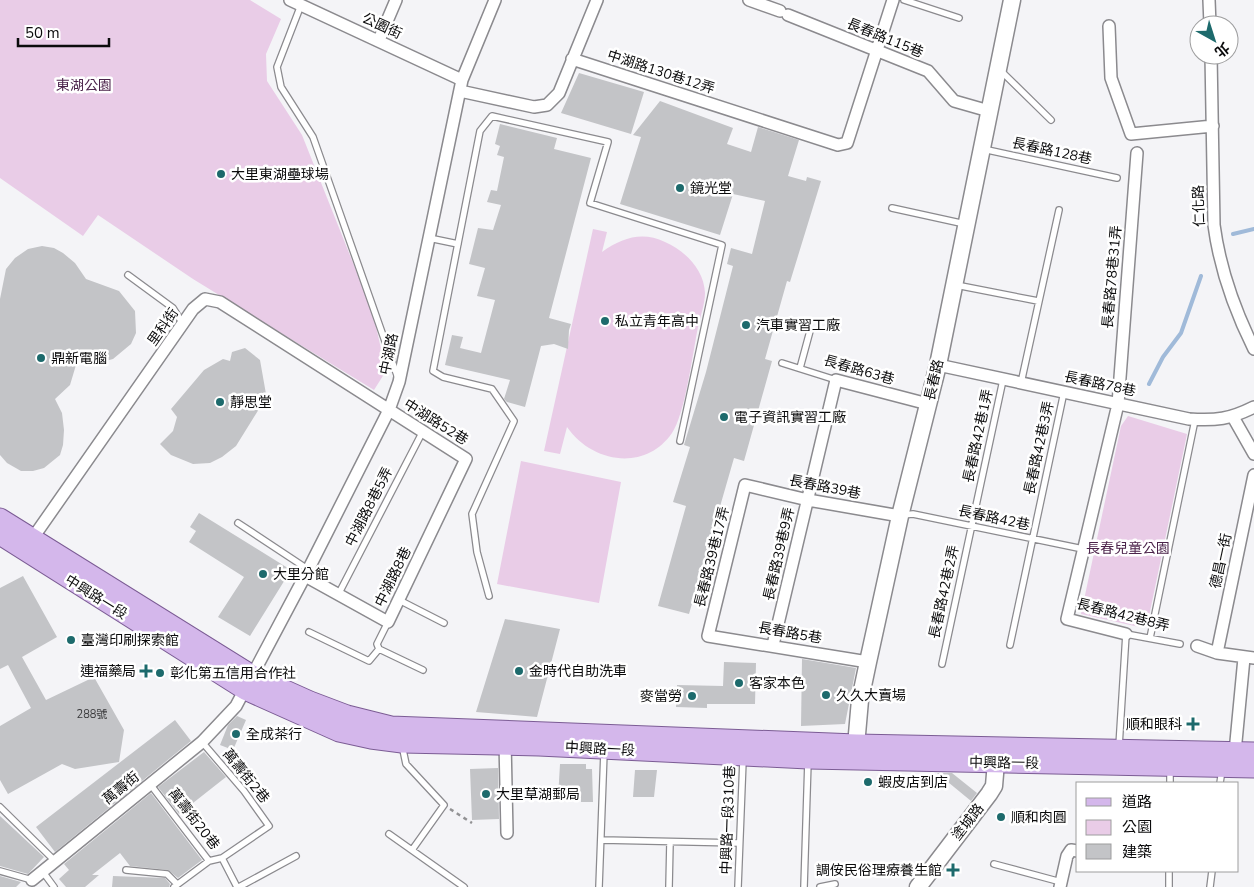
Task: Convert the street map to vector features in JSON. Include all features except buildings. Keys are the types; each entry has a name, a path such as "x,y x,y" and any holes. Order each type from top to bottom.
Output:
{"main road":[{"name":"中興路一段","path":"0,518 28,545 304,718 339,732 402,743 506,737"},
{"name":"中興路一段","path":"0,535 28,545"},
{"name":"中興路一段","path":"249,683 347,715 391,726 506,737 855,752 997,755 1170,766 1221,775 1254,768"},
{"name":"中興路一段","path":"604,741 743,755 808,759 855,752"},
{"name":"中興路一段","path":"997,755 1119,749 1170,766 1235,752 1254,752"}],"street":[{"name":"公園街","path":"290,0 302,2 379,40 461,86 541,107 547,105 559,93 597,0"},
{"path":"379,40 396,0"},
{"name":"中湖路","path":"249,683 389,410 399,382 461,86 495,0"},
{"name":"長春路115巷","path":"749,0 928,72 954,101 989,111"},
{"path":"877,52 893,0"},
{"name":"長春路","path":"855,752 860,700 900,516 938,365 965,224 1012,0"},
{"path":"1209,0 1210,15"},
{"path":"1109,26 1111,78 1130,134 1213,126"},
{"name":"中湖路130巷12弄","path":"572,59 838,145 847,143 877,52"},
{"name":"仁化路","path":"1211,65 1214,225 1217,249 1222,272 1238,318 1254,349"},
{"name":"長春路78巷31弄","path":"1083,550 1118,404 1136,150 1130,134"},
{"name":"里科街","path":"28,545 182,324 205,299 220,302 389,410"},
{"name":"長春路78巷","path":"938,365 1195,420 1233,417 1254,407"},
{"name":"長春路63巷","path":"836,380 928,404"},
{"name":"長春路39巷9弄","path":"773,645 836,380"},
{"name":"中湖路52巷","path":"389,410 466,459"},
{"path":"1233,417 1254,454"},
{"name":"中湖路8巷","path":"307,573 338,595 388,622 466,459"},
{"name":"德昌一街","path":"1217,653 1254,474"},
{"name":"長春路39巷","path":"745,485 808,500 900,516"},
{"name":"長春路39巷17弄","path":"708,636 745,485"},
{"name":"長春路42巷8弄","path":"1083,550 1067,619 1126,634"},
{"name":"長春路5巷","path":"708,636 773,645 868,662"},
{"path":"1198,646 1217,653 1249,658 1235,752"},
{"name":"萬壽街","path":"32,880 202,742 236,706 249,683"},
{"path":"506,737 507,833"},
{"name":"塗城路","path":"918,887 994,786 997,755"},
{"path":"1061,885 1067,856 1071,850 1076,850"}],"lane":[{"path":"904,0 959,18"},
{"path":"302,2 276,67 281,87 313,137 399,382"},
{"path":"998,68 1051,120"},
{"path":"489,596 477,552 472,514 514,421 492,389 443,377 433,370 480,131 492,116 608,142 590,203 722,245 680,441"},
{"name":"長春路128巷","path":"981,148 1117,178"},
{"path":"892,208 965,224"},
{"path":"1021,383 1059,210"},
{"path":"429,238 458,244"},
{"path":"128,275 173,308 182,324"},
{"path":"953,284 1038,301"},
{"path":"800,368 810,331"},
{"name":"長春路63巷","path":"782,363 836,380"},
{"name":"長春路42巷1弄","path":"972,526 1003,380"},
{"name":"長春路42巷3弄","path":"1010,645 1064,392"},
{"path":"1150,638 1195,420"},
{"name":"中湖路8巷5弄","path":"338,595 423,431"},
{"name":"長春路42巷","path":"900,516 914,514 1083,550"},
{"path":"238,523 307,573"},
{"name":"長春路42巷2弄","path":"942,664 972,526"},
{"path":"399,600 444,623"},
{"path":"388,622 377,644 379,648 423,670"},
{"path":"309,632 368,661 379,648"},
{"path":"1119,749 1126,634"},
{"name":"長春路42巷8弄","path":"1126,634 1180,644"},
{"path":"599,887 604,741"},
{"name":"萬壽街2巷","path":"202,742 244,791 269,826 222,858"},
{"path":"402,743 406,764 444,805 412,850"},
{"name":"中興路一段310巷","path":"738,887 743,755"},
{"path":"804,887 808,759"},
{"name":"萬壽街20巷","path":"150,784 209,861 222,858"},
{"path":"0,807 55,861"},
{"path":"389,834 464,887"},
{"path":"602,840 739,843"},
{"path":"669,887 670,842"},
{"path":"222,858 238,887 296,856"},
{"path":"126,870 167,874 175,885 209,861"},
{"path":"994,864 1061,885"},
{"name":"萬壽街","path":"0,871 32,880"},
{"path":"43,872 54,887"},
{"path":"1169,872 1169,887"},
{"path":"1210,887 1212,872"},
{"path":"820,887 835,884"}],"path":[{"path":"444,805 472,823"}],"green space":[{"name":"東湖公園","path":"0,0 250,0 281,19 266,54 267,81 302,135 373,313 386,371 374,390 193,279 98,215 83,236 0,178"},
{"path":"593,229 607,232 602,252 617,243 632,238 648,237 665,242 680,250 692,262 704,284 704,302 685,398 677,424 661,445 648,454 634,458 604,455 590,449 567,427 560,454 544,451"},
{"name":"長春兒童公園","path":"1128,416 1187,434 1148,621 1139,627 1081,614 1121,426"},
{"path":"521,461 621,482 599,603 497,584"}],"waterway":[{"path":"1233,234 1254,229"},
{"path":"1149,384 1163,357 1181,333 1201,276"}],"place":[{"name":"大里東湖壘球場","path":"221,174"},
{"name":"鏡光堂","path":"680,188"},
{"name":"私立青年高中","path":"605,321"},
{"name":"汽車實習工廠","path":"746,325"},
{"name":"鼎新電腦","path":"41,358"},
{"name":"靜思堂","path":"220,402"},
{"name":"電子資訊實習工廠","path":"724,417"},
{"name":"大里分館","path":"263,574"},
{"name":"臺灣印刷探索館","path":"71,640"},
{"name":"連福藥局","path":"146,671"},
{"name":"金時代自助洗車","path":"519,671"},
{"name":"彰化第五信用合作社","path":"160,673"},
{"name":"客家本色","path":"739,683"},
{"name":"久久大賣場","path":"826,695"},
{"name":"麥當勞","path":"692,696"},
{"name":"順和眼科","path":"1193,724"},
{"name":"全成茶行","path":"236,734"},
{"name":"蝦皮店到店","path":"868,782"},
{"name":"大里草湖郵局","path":"486,794"},
{"name":"順和肉圓","path":"1001,817"},
{"name":"調侒民俗理療養生館","path":"953,870"}]}
